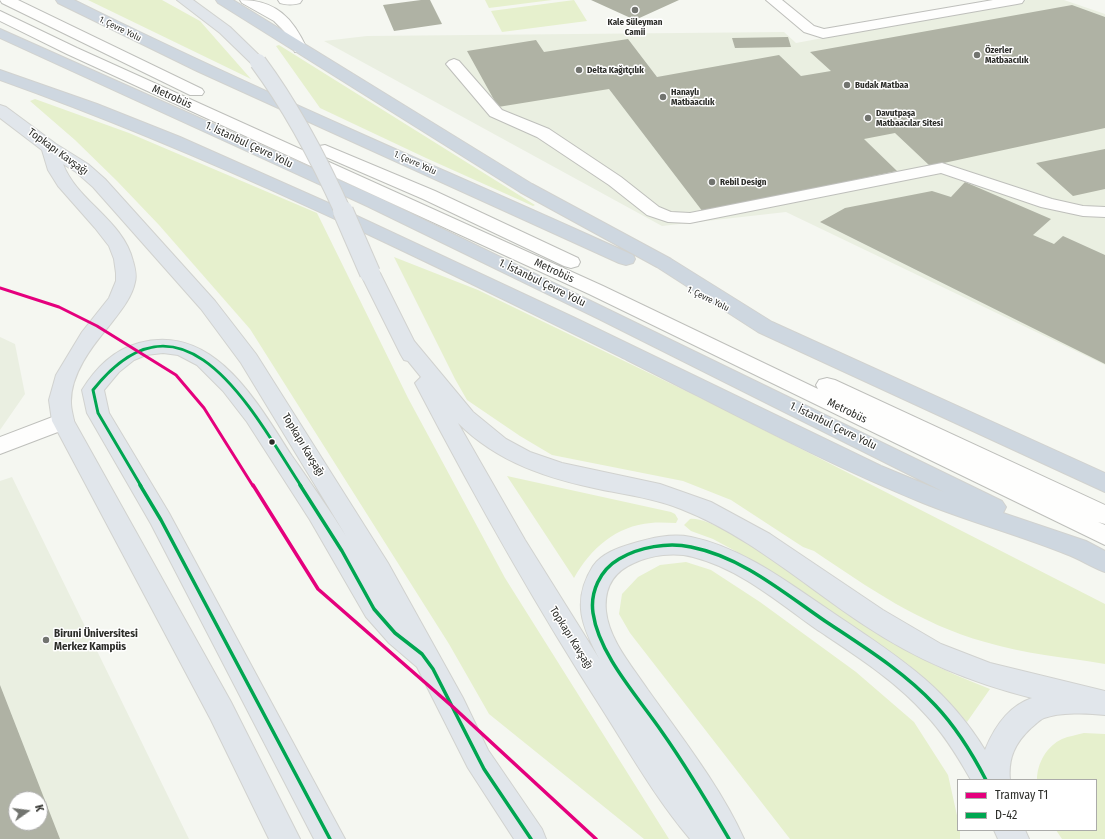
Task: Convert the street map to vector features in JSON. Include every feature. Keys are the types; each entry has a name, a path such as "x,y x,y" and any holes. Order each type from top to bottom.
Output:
{"highway":[{"name":"1. Çevre Yolu","path":"64,0 226,80 518,208 765,327"},
{"path":"223,0 526,188 664,263 765,327 1105,483"},
{"name":"1. İstanbul Çevre Yolu","path":"0,33 321,178 609,315 1077,548"},
{"path":"4,68 91,107 174,141 400,243 873,472 934,498 1077,548 1105,562"}],"main road":[{"path":"184,0 225,30 258,62 271,79 303,133 339,204 370,273 404,342 465,416 489,438 519,455 552,468 586,478 665,495 701,506 742,528 888,626 931,652 962,666 1098,702"},
{"path":"190,0 209,18"},
{"name":"Topkapı Kavşağı","path":"0,110 50,148 82,168 125,210 208,305 249,359 379,570 425,658 453,707 478,759 530,839"},
{"path":"50,148 56,170 64,182 112,237 125,263 127,275 124,288 108,314 89,337 72,364 65,379 60,402 64,421 221,711 285,839"},
{"name":"Topkapı Kavşağı","path":"404,342 493,506 568,634 680,804 709,839"},
{"path":"330,839 160,520 98,413 93,390 102,376 123,357 136,350 148,347 171,346 190,352 208,364 230,384 264,430 345,557 374,609 395,633 425,658"},
{"path":"729,839 710,805 613,660 595,620 592,599 599,579 609,564 630,553 661,545 689,547 721,555 748,570 900,672 936,706 969,748 985,779"},
{"path":"996,779 994,772 998,750 1012,728 1034,709 1098,702"}],"street":[{"name":"Metrobüs","path":"7,0 228,108 436,198 768,357 1105,515"},
{"path":"259,4 289,0"},
{"path":"773,0 809,29 823,34 1017,0"},
{"path":"259,4 290,27 300,49"},
{"name":"Metrobüs","path":"0,15 72,51 596,290 1105,536"},
{"path":"454,64 496,113 543,133 615,182 653,211 668,217 690,218 942,168 1046,203 1083,211 1105,212"},
{"path":"0,446 64,421"}],"shaded area":[{"path":"1027,0 1064,0 1105,14 1105,365 786,212 662,226 324,41 367,36 784,32 796,43"},
{"path":"0,337 15,344 25,394 0,430"},
{"name":"Biruni Üniversitesi Merkez Kampüs","path":"12,477 189,839 0,839 0,481"}],"green space":[{"path":"88,0 162,0 200,21 251,79"},
{"path":"485,0 552,0 489,8"},
{"path":"574,0 587,21 502,32 491,11"},
{"path":"279,45 535,205 533,206 426,158 320,108 276,46"},
{"path":"35,99 129,133 317,213 408,398 505,578 669,839 644,839 489,714 449,644 250,329 159,225 117,181 75,140 30,101"},
{"path":"394,257 478,290 721,408 1105,604 1105,664 1015,650 961,634 896,604 814,551 803,547 731,500 683,481 552,455 520,436 467,400"},
{"path":"507,476 671,512 675,514 678,519 676,523 638,525 616,534 606,540 588,557 574,578"},
{"path":"690,519 705,522 726,531 751,545 805,580 866,624 900,646 938,667 990,689 967,722 940,693 909,665 798,590 739,553 713,539 691,531 684,525"},
{"path":"686,562 711,570 760,602 856,672 914,722 948,775 957,816 957,831 960,831 960,839 790,839 630,633 619,614 622,594 638,577 660,565"},
{"path":"1084,733 1105,734 1105,839 1062,839 1057,831 1097,831 1097,779 1037,779 1041,761 1047,751 1057,742 1070,736"}],"building":[{"path":"430,0 442,24 394,31 383,5"},
{"name":"Kale Süleyman Camii","path":"591,0 679,0 635,20"},
{"name":"Davutpaşa Matbaacılar Sitesi","path":"1072,5 1105,17 1105,128 930,166 895,133 864,139 897,171 703,212 609,89 498,107 467,51 536,40 544,52 628,39 657,77 779,55 801,76 831,71 810,52"},
{"path":"788,37 791,47 735,48 732,38"},
{"path":"1105,149 1105,189 1073,196 1036,163"},
{"path":"965,182 1051,219 1033,235 1054,244 1063,236 1105,255 1105,364 820,222 845,208 932,191 951,197"},
{"path":"0,685 41,791 8,791 8,831 48,831 48,808 60,839 0,839"}],"tram line":[{"name":"T1","path":"0,288 59,307 97,326 176,375 204,408 318,589 453,707 596,839"}],"transit line":[{"name":"D-42","path":"330,839 161,520 98,413 93,390 112,368 123,359 136,352 162,346 176,347 191,352 221,373 234,387 257,418 327,526 374,609 395,633 422,654 433,669 484,769 531,839"},
{"name":"D-42","path":"729,839 671,745 612,659 603,643 597,627 593,613 593,596 598,580 608,567 615,561 638,551 674,545 692,547 728,559 778,588 883,660 910,681 943,713 957,731 985,779"}],"place":[{"name":"Kale Süleyman Camii","path":"635,10"},
{"name":"Özerler Matbaacılık","path":"977,55"},
{"name":"Delta Kağıtçılık","path":"579,70"},
{"name":"Budak Matbaa","path":"847,85"},
{"name":"Hanaylı Matbaacılık","path":"663,97"},
{"name":"Davutpaşa Matbaacılar Sitesi","path":"868,118"},
{"name":"Rebil Design","path":"712,182"},
{"name":"Biruni Üniversitesi Merkez Kampüs","path":"46,640"}]}
